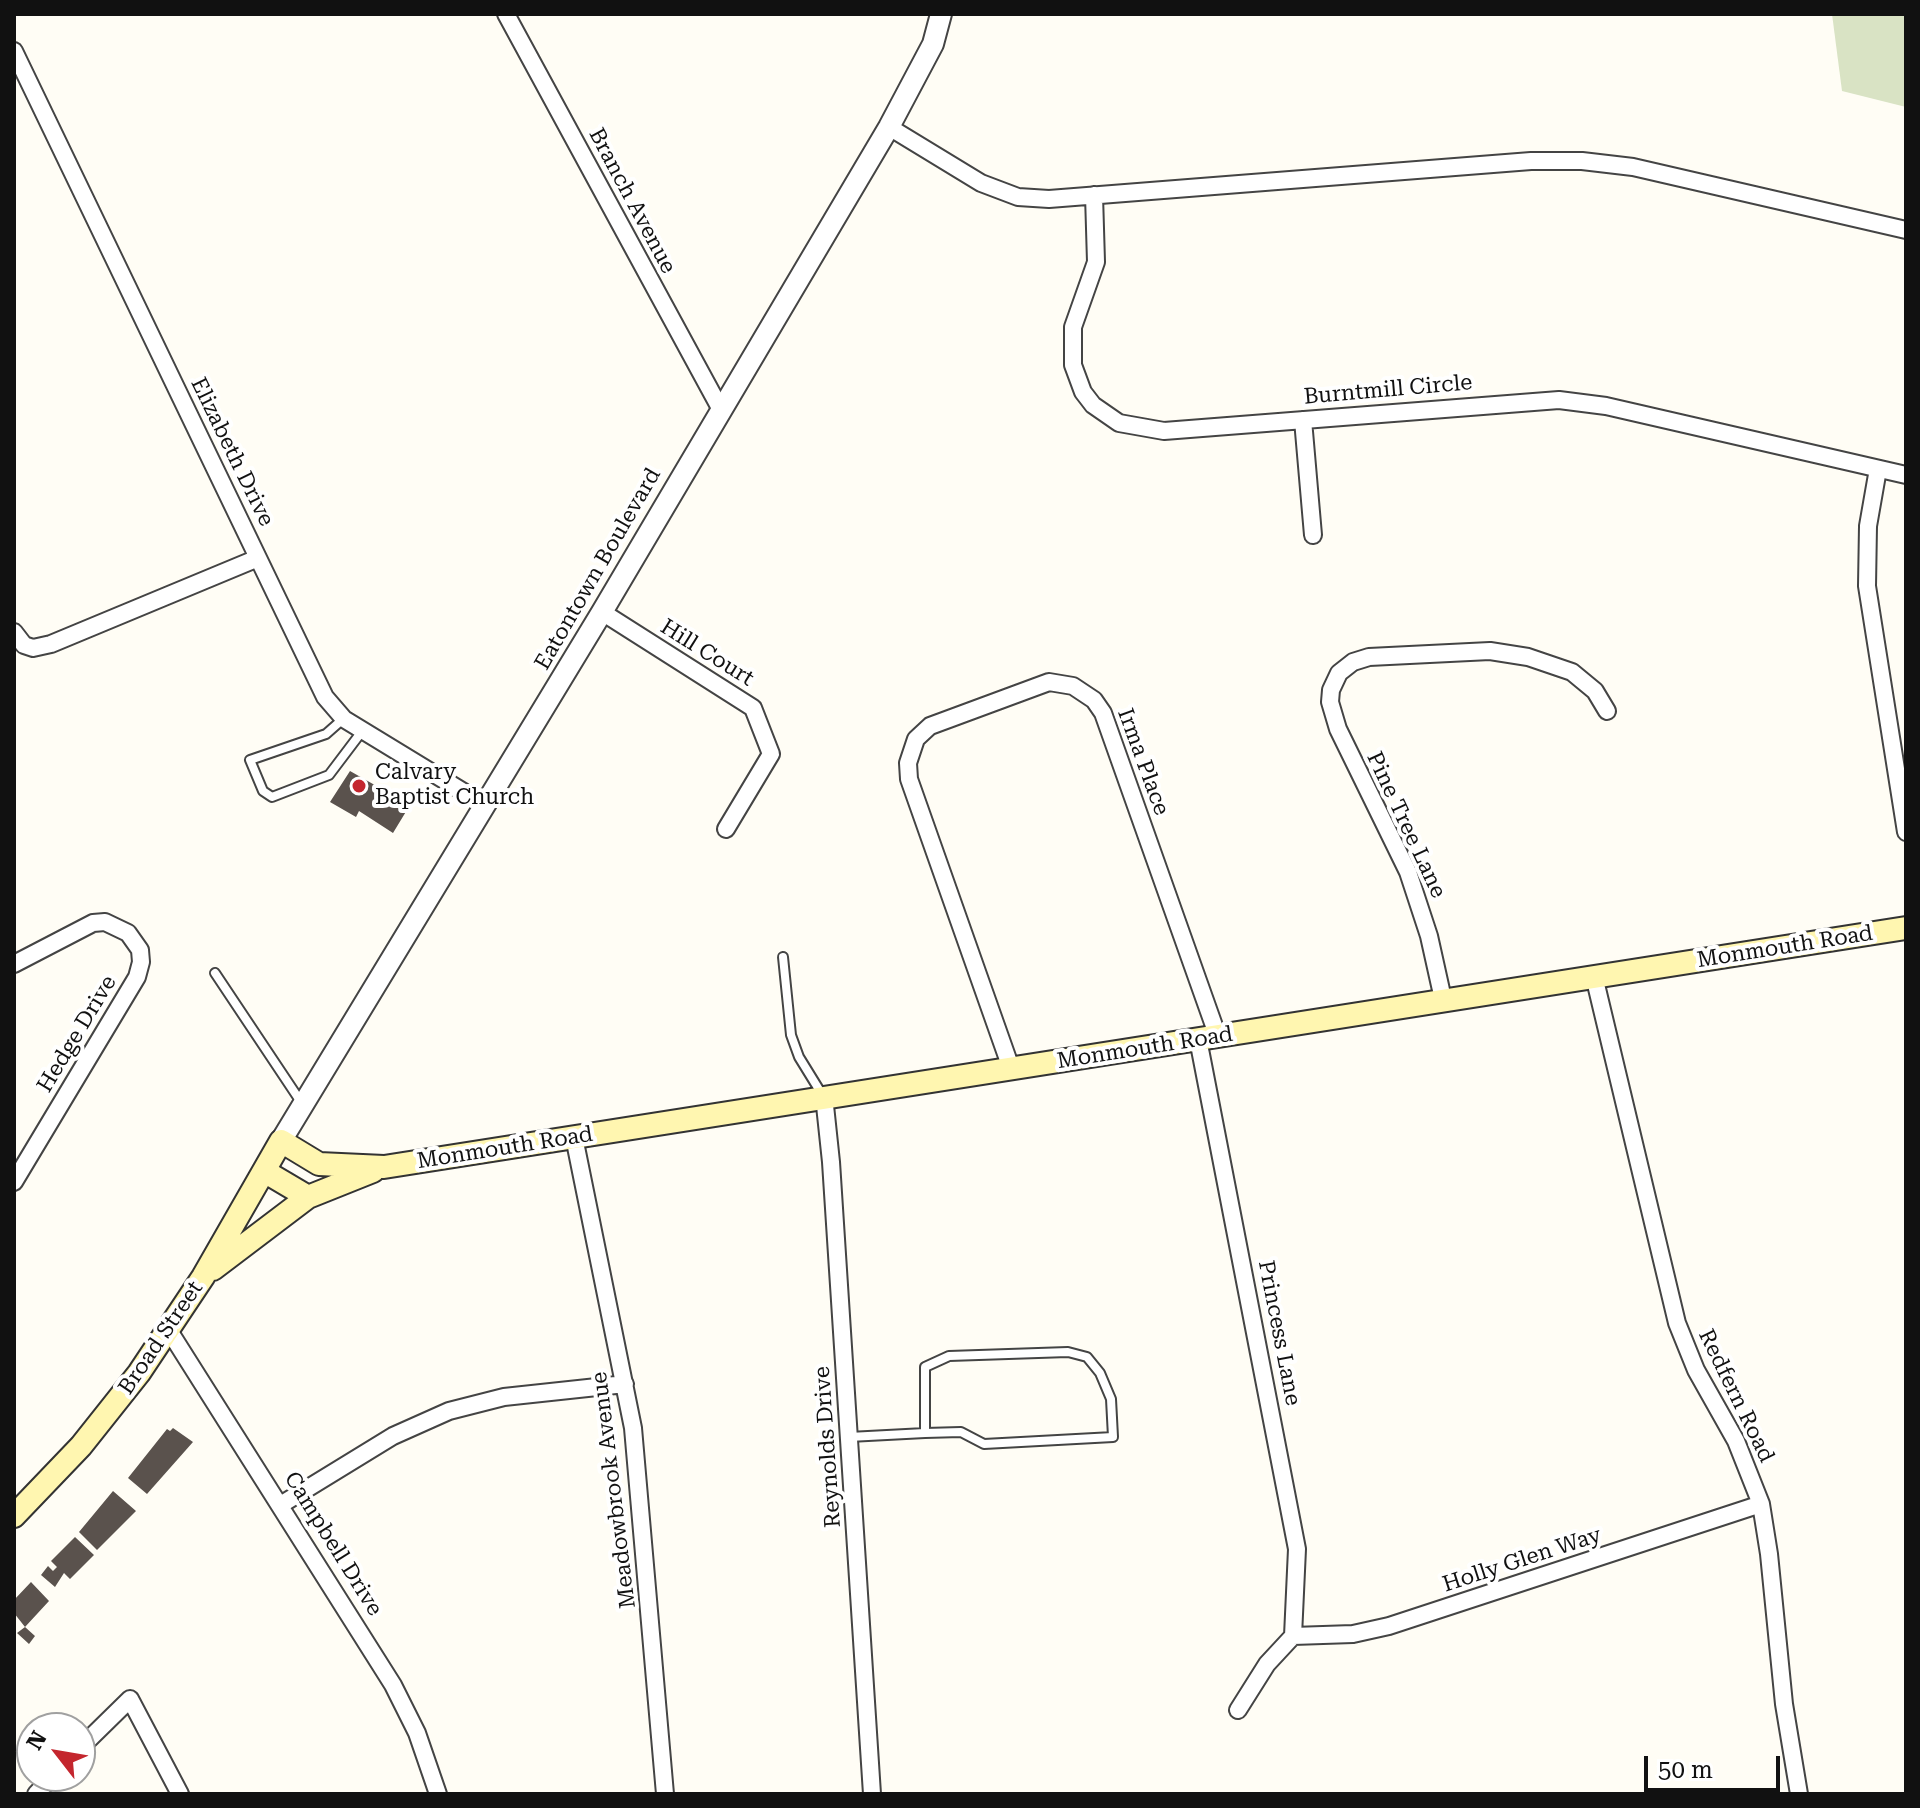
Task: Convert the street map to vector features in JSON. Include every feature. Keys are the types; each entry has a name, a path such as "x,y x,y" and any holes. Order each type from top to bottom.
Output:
{"main road":[{"name":"Monmouth Road","path":"281,1141 319,1164 384,1167 1906,928"},
{"name":"Broad Street","path":"14,1516 111,1410 203,1277 281,1141"},
{"name":"Monmouth Road","path":"203,1277 308,1197 384,1167"},
{"path":"264,1171 308,1197"}],"street":[{"name":"Branch Avenue","path":"506,14 720,408"},
{"name":"Eatontown Boulevard","path":"281,1141 602,612 889,127 933,44 941,14"},
{"name":"Elizabeth Drive","path":"14,51 325,697 344,719 485,805"},
{"path":"889,127 981,183 1007,194 1049,199 1531,161 1582,161 1633,167 1906,230"},
{"name":"Burntmill Circle","path":"1094,195 1096,262 1073,327 1071,347 1077,381 1093,405 1119,423 1152,431 1559,400 1606,406 1906,475"},
{"path":"1303,420 1313,535"},
{"path":"1878,469 1868,526 1867,586 1906,832"},
{"path":"14,632 24,645 33,648 51,644 258,558"},
{"name":"Hill Court","path":"602,612 753,708 771,754 726,829"},
{"name":"Pine Tree Lane","path":"1443,999 1429,936 1408,872 1338,729 1330,702 1331,690 1339,673 1353,662 1369,657 1490,651 1528,657 1572,672 1595,691 1607,711"},
{"name":"Irma Place","path":"1011,1068 909,779 908,763 916,739 930,726 1049,682 1073,686 1094,700 1103,713 1208,1038"},
{"name":"Hedge Drive","path":"14,964 93,923 105,922 128,933 140,950 141,962 137,977 14,1182"},
{"name":"Redfern Road","path":"1594,976 1677,1323 1696,1370 1736,1441 1761,1504 1784,1704 1799,1794"},
{"name":"Princess Lane","path":"1208,1038 1297,1549 1293,1636"},
{"name":"Reynolds Drive","path":"824,1096 872,1794"},
{"name":"Meadowbrook Avenue","path":"574,1137 633,1428 655,1649 665,1794"},
{"name":"Campbell Drive","path":"168,1329 282,1504 393,1685 417,1733 438,1794"},
{"path":"282,1504 393,1436 449,1411 504,1397 625,1384"},
{"name":"Holly Glen Way","path":"1293,1636 1353,1634 1389,1626 1761,1504"},
{"path":"1238,1710 1267,1664 1293,1636"},
{"path":"96,1732 130,1699 180,1794"}],"lane":[{"path":"344,719 326,734 250,760 263,791 272,797 329,775 363,730"},
{"path":"783,957 791,1035 799,1057 824,1096"},
{"path":"215,973 303,1105"},
{"path":"849,1437 961,1432 984,1444 1113,1437 1111,1399 1100,1373 1087,1357 1068,1352 949,1356 925,1367 925,1433"}],"green space":[{"path":"1832,14 1906,14 1906,107 1842,91"}],"building":[{"name":"Calvary Baptist Church","path":"350,771 410,805 393,833 359,811 356,817 330,802"},
{"path":"173,1428 193,1442 147,1494 128,1478 167,1429 170,1431"},
{"path":"113,1491 136,1511 97,1550 79,1532"},
{"path":"75,1537 94,1555 70,1579 64,1573 55,1587 41,1575 48,1566 53,1571 57,1567 51,1561"},
{"path":"31,1582 49,1601 25,1627 14,1613 14,1600"},
{"path":"25,1627 35,1636 29,1644 17,1633"}],"place":[{"name":"Calvary Baptist Church","path":"359,786"}]}
